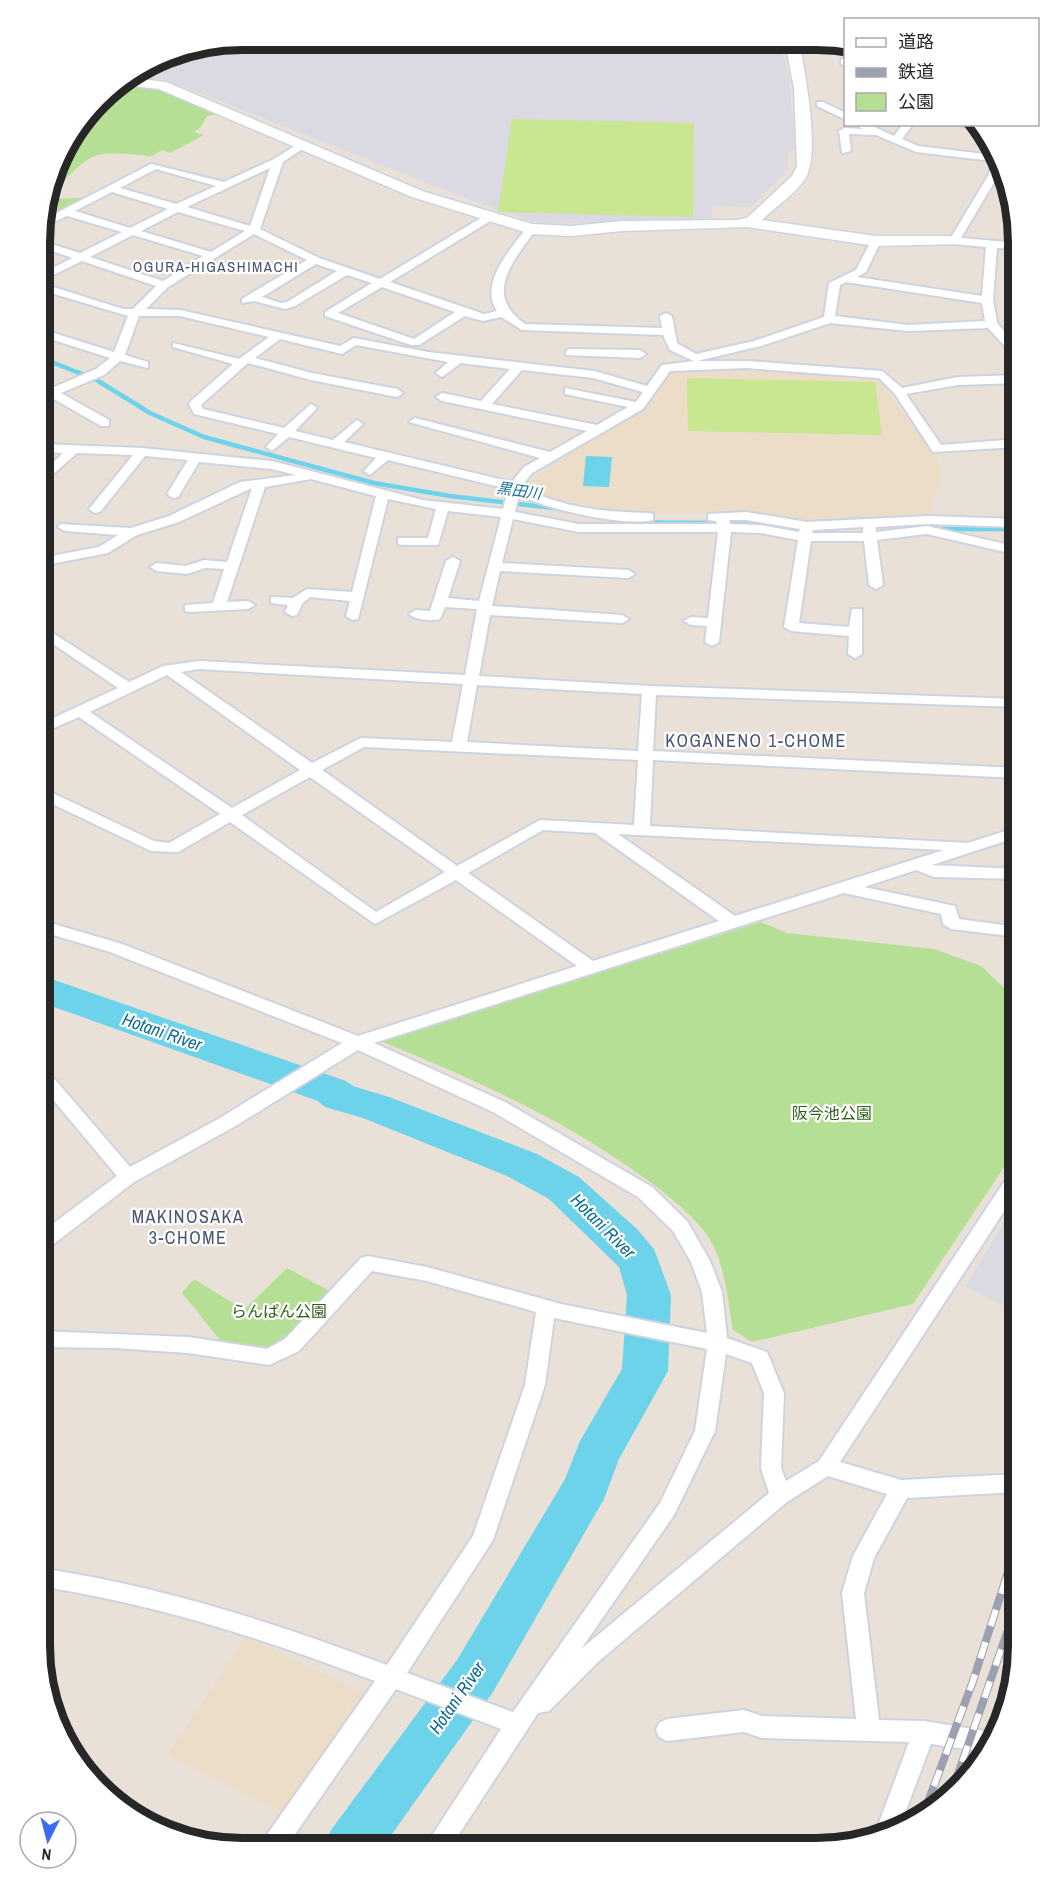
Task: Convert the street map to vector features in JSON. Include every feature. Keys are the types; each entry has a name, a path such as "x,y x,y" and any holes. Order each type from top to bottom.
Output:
{"street":[{"path":"748,223 798,178 804,166 801,88 794,50"},
{"path":"134,82 160,85 208,103 417,194 488,218 531,229 571,231 622,226 728,226 748,223 876,241 954,241 1008,246"},
{"path":"820,104 844,116"},
{"path":"863,126 916,148 989,159"},
{"path":"896,140 906,126"},
{"path":"846,151 844,131 876,133"},
{"path":"50,273 223,185 278,161 300,145"},
{"path":"53,392 98,373 118,357 134,314 164,285 254,230 278,161"},
{"path":"51,220 155,166 223,185"},
{"path":"954,241 994,173"},
{"path":"111,189 254,230 315,260 483,318 502,313"},
{"path":"66,212 211,255"},
{"path":"465,311 415,343 329,314 488,218"},
{"path":"531,229 498,277 496,293 502,313 522,327 669,332"},
{"path":"829,319 835,283 860,272 876,241"},
{"path":"992,245 987,300 991,324 1008,343"},
{"path":"50,247 164,285"},
{"path":"315,260 247,300 281,307 291,304 346,271"},
{"path":"845,279 987,300"},
{"path":"50,289 134,314 180,313 342,350 354,341 428,356 594,375 651,391"},
{"path":"666,316 670,346 692,361 782,367 834,374 882,375 899,392 937,449 1008,444"},
{"path":"459,746 485,607 511,502 528,470 639,406 666,368 757,344 829,319 908,328 991,324"},
{"path":"50,335 144,365"},
{"path":"279,335 243,361 195,404 198,411 385,456 579,528 723,522"},
{"path":"177,345 311,376 398,393"},
{"path":"570,353 640,354"},
{"path":"594,375 603,354"},
{"path":"442,373 459,359"},
{"path":"483,406 520,365"},
{"path":"899,392 944,381 983,377 1008,378"},
{"path":"50,391 105,423"},
{"path":"569,391 639,406"},
{"path":"442,398 597,429"},
{"path":"272,447 311,408"},
{"path":"415,422 553,457"},
{"path":"334,445 357,424"},
{"path":"50,448 142,452 272,465 316,478 443,506 511,502 525,495 597,513 632,518 723,522 760,529 806,532 927,531 1008,548"},
{"path":"50,472 75,448"},
{"path":"95,509 142,452"},
{"path":"370,471 385,456"},
{"path":"173,494 195,457"},
{"path":"50,560 103,550 132,532 174,519 245,485 316,478"},
{"path":"219,606 260,482"},
{"path":"353,616 383,494"},
{"path":"403,541 433,542 443,506"},
{"path":"870,531 928,520 1008,523"},
{"path":"712,642 723,522"},
{"path":"65,527 132,532"},
{"path":"870,531 876,585"},
{"path":"806,532 791,627 856,632"},
{"path":"416,614 435,616 453,561"},
{"path":"157,567 188,570 204,564 232,566"},
{"path":"495,567 628,574"},
{"path":"276,600 294,607 307,593 357,597"},
{"path":"439,602 622,618"},
{"path":"190,608 248,604"},
{"path":"855,654 857,612"},
{"path":"691,621 715,623"},
{"path":"50,636 128,688"},
{"path":"50,725 168,669 199,665 649,690 1008,704"},
{"path":"168,669 591,968"},
{"path":"642,829 649,690"},
{"path":"80,711 230,814 375,919 540,825 974,847"},
{"path":"50,721 54,723"},
{"path":"50,797 151,846 172,848 361,742 1008,773"},
{"path":"599,827 732,923"},
{"path":"50,1237 128,1177 226,1123 357,1042 1008,836"},
{"path":"918,864 934,872 1008,874"},
{"path":"844,888 949,910 951,924 1008,931"},
{"path":"50,928 116,948 357,1042 499,1107 645,1192 680,1226 700,1261 712,1292 718,1343 705,1431 667,1509 554,1669 512,1723 442,1838"},
{"path":"50,1085 128,1177"},
{"path":"512,1723 780,1496 826,1467 1007,1192"},
{"path":"50,1339 177,1344 269,1357 292,1345 368,1263 428,1275 553,1310 718,1343 760,1358 774,1393 771,1468 780,1496"},
{"path":"279,1838 395,1678 482,1540 535,1385 553,1310"},
{"path":"826,1467 901,1489 1007,1484"},
{"path":"869,1729 853,1593 864,1556 901,1489"},
{"path":"50,1578 122,1588 269,1633 512,1723"},
{"path":"667,1730 744,1721 762,1727 924,1732 983,1741"},
{"path":"889,1823 924,1732"}],"shaded area":[{"path":"781,50 789,76 795,148 788,154 788,167 783,175 751,207 712,206 712,218 539,224 481,204 164,79 140,78 168,64 216,51"},
{"path":"688,368 765,370 878,379 935,454 943,470 928,517 808,523 737,513 625,513 527,492 528,482 552,465 598,435 640,414 655,397 668,373"},
{"path":"1007,1217 1007,1307 965,1287"},
{"path":"245,1637 365,1693 291,1816 167,1755"}],"green space":[{"path":"134,83 229,112 207,116 200,128 194,132 204,135 170,153 162,150 150,157 98,155 84,162 57,190 64,168 82,135 97,115"},
{"path":"512,119 694,123 693,217 498,212"},
{"path":"85,198 51,215 55,199"},
{"path":"687,378 875,382 882,435 688,431"},
{"name":"阪今池公園","path":"761,922 787,933 934,949 981,966 1007,991 1007,1162 913,1304 752,1342 733,1330 721,1265 711,1241 697,1223 667,1195 613,1156 549,1118 483,1085 381,1041"},
{"name":"らんぱん公園","path":"287,1268 328,1290 297,1328 269,1347 224,1345 182,1293 194,1279 244,1310"}],"water":[{"path":"586,456 612,457 609,487 583,486"}],"waterway":[{"name":"黒田川","path":"50,362 95,379 150,413 204,437 374,483 450,496 562,509"},
{"name":"黒田川","path":"604,518 624,521 764,526"},
{"name":"黒田川","path":"929,529 1008,529"},
{"name":"Hotani River","path":"50,992 332,1091 339,1097 375,1107 522,1165 564,1188 622,1241 639,1261 649,1295 645,1371 597,1455 587,1485 475,1676 357,1838"},
{"path":"50,997 55,995"}],"railway":[{"path":"928,1802 973,1681 1007,1575"},
{"path":"958,1775 1007,1633"}],"district":[{"name":"OGURA-HIGASHIMACHI","path":"216,267"},
{"name":"KOGANENO 1-CHOME","path":"756,741"},
{"name":"MAKINOSAKA 3-CHOME","path":"188,1227"}]}
